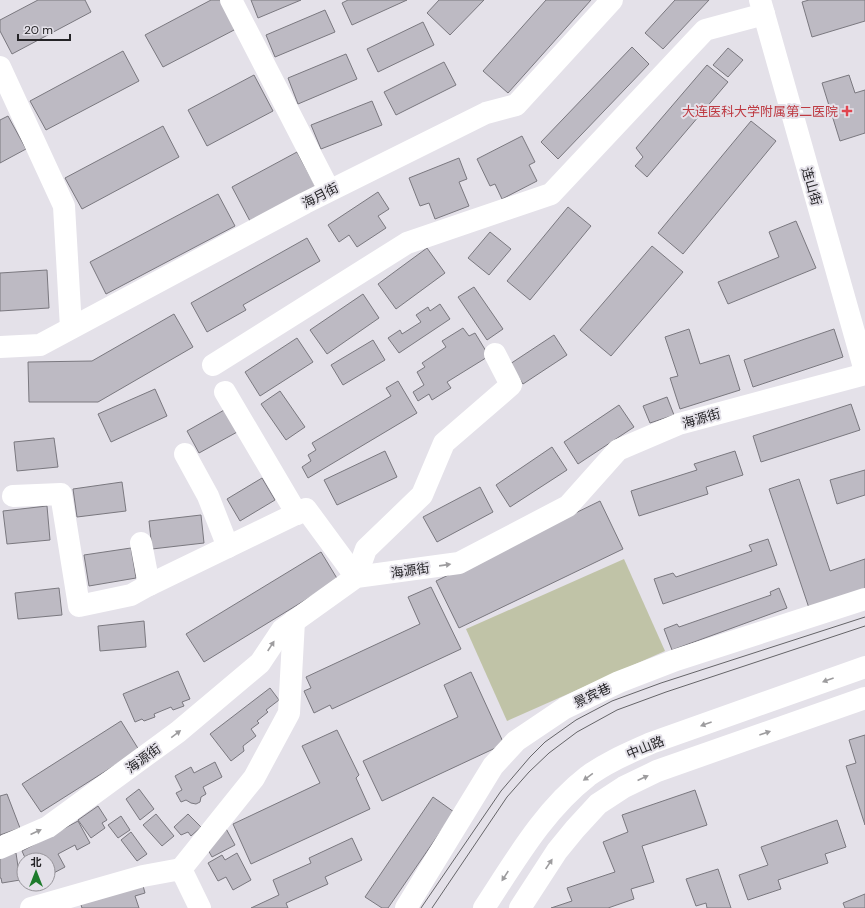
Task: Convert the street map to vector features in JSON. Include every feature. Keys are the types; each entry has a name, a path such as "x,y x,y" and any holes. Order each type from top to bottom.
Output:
{"main road":[{"path":"231,0 329,190"},
{"name":"海月街","path":"0,347 40,345 329,190 486,113 516,105 612,0"},
{"path":"213,365 407,243 551,194 705,30 762,7"},
{"name":"连山街","path":"762,7 865,372"},
{"path":"0,67 64,206 71,328"},
{"path":"356,578 366,549 422,495 444,443 511,385 495,354"},
{"name":"海源街","path":"0,848 48,827 178,732 260,663 282,630 356,578 458,563 568,506 618,450 679,424 865,372"},
{"path":"225,392 297,514"},
{"path":"185,454 208,496 228,547"},
{"path":"13,496 61,494 79,606 131,595 306,509 356,578"},
{"path":"141,543 149,585"},
{"name":"景宾巷","path":"406,908 493,766 516,741 559,712 619,682 676,660 865,599"},
{"path":"31,908 143,876 181,869 254,778 289,713 294,622"},
{"name":"中山路","path":"484,908 547,815 566,795 589,776 618,758 650,743 865,667"},
{"name":"中山路","path":"520,908 557,851 575,829 598,804 624,787 657,771 865,698"},
{"path":"181,869 200,908"}],"green space":[{"path":"624,559 665,651 507,721 466,629"}],"building":[{"path":"38,0 85,0 91,12 12,54 0,31 0,20"},
{"path":"211,0 221,0 236,29 163,67 145,35"},
{"path":"251,0 301,0 258,18"},
{"path":"348,0 407,0 352,25 342,3"},
{"path":"439,0 484,0 450,35 427,13"},
{"path":"546,0 591,0 508,93 483,71"},
{"path":"675,0 709,0 663,49 645,33"},
{"path":"809,0 865,0 865,21 812,37 802,2"},
{"path":"325,10 335,32 275,57 266,35"},
{"path":"423,22 434,45 378,72 367,49"},
{"path":"632,47 649,64 558,159 541,142"},
{"path":"728,48 743,60 728,77 713,65"},
{"path":"123,51 139,81 46,130 30,101"},
{"path":"346,54 357,79 298,104 288,78"},
{"path":"444,62 456,85 396,115 384,92"},
{"path":"707,65 728,82 647,177 635,166 643,157 636,148"},
{"path":"254,75 273,111 207,146 188,110"},
{"path":"849,75 855,93 865,90 865,133 840,141 822,83"},
{"path":"372,101 382,125 321,149 311,125"},
{"path":"8,116 26,149 0,163 0,120"},
{"path":"751,121 776,141 683,254 658,233"},
{"path":"163,126 179,157 82,209 65,178"},
{"path":"522,136 535,162 529,165 537,181 502,199 495,184 490,186 477,159"},
{"path":"297,152 316,187 250,221 232,187"},
{"path":"459,158 467,179 459,182 469,206 435,219 429,203 420,206 409,178"},
{"path":"378,192 389,209 378,216 386,228 357,247 349,235 339,242 328,225"},
{"path":"218,194 235,226 106,294 90,262"},
{"path":"568,207 591,226 530,300 507,281"},
{"path":"796,221 816,268 728,304 718,282 779,257 769,232"},
{"path":"490,232 511,249 489,275 468,258"},
{"path":"307,238 320,261 243,305 246,310 207,332 191,303"},
{"path":"652,246 683,272 611,356 580,330"},
{"path":"427,248 445,273 396,309 378,284"},
{"path":"47,270 49,308 0,311 0,273"},
{"path":"474,287 503,329 487,340 458,297"},
{"path":"363,294 379,318 327,354 310,330"},
{"path":"440,304 450,319 399,353 388,338 400,330 402,334 421,322 416,315 428,307 430,311"},
{"path":"174,314 193,347 98,402 29,402 28,362 92,361"},
{"path":"463,328 469,336 475,333 489,356 447,382 451,388 432,400 429,394 418,401 413,392 424,385 417,372 425,367 422,363 446,347 442,341"},
{"path":"689,329 700,364 729,355 740,390 680,409 670,378 678,376 665,337"},
{"path":"834,329 843,357 753,387 744,360"},
{"path":"554,335 567,355 523,384 510,364"},
{"path":"297,338 313,362 260,396 245,372"},
{"path":"373,340 385,360 343,385 331,365"},
{"path":"398,381 417,413 308,478 302,467 311,461 308,455 316,450 312,443 391,396 386,388"},
{"path":"155,389 167,416 111,442 98,414"},
{"path":"280,391 305,427 286,440 261,404"},
{"path":"667,397 674,415 650,423 643,406"},
{"path":"851,404 860,430 761,462 753,436"},
{"path":"619,405 634,427 578,464 564,442"},
{"path":"226,409 239,431 199,453 187,431"},
{"path":"54,438 58,467 17,471 14,442"},
{"path":"552,447 567,470 510,507 496,485"},
{"path":"385,451 397,477 337,505 324,480"},
{"path":"735,451 743,475 706,487 708,494 639,516 631,491 697,470 694,464"},
{"path":"865,470 865,495 837,504 830,480"},
{"path":"262,478 275,500 240,521 227,499"},
{"path":"799,479 830,571 865,559 865,590 809,608 769,489"},
{"path":"122,482 126,511 77,517 73,489"},
{"path":"480,487 493,512 437,542 423,517"},
{"path":"600,501 623,549 459,628 436,581"},
{"path":"47,506 50,540 7,544 3,511"},
{"path":"201,515 204,543 152,549 149,521"},
{"path":"768,539 777,565 663,604 654,579 673,573 676,577 752,551 749,545"},
{"path":"131,548 136,578 89,586 84,555"},
{"path":"321,552 338,580 204,662 186,634"},
{"path":"431,587 461,649 332,709 330,705 314,713 304,691 311,688 306,677 420,624 408,597"},
{"path":"59,588 62,615 18,619 15,593"},
{"path":"779,588 787,608 672,650 664,629 677,624 679,627 771,595 770,592"},
{"path":"144,621 146,647 100,651 98,626"},
{"path":"178,671 190,699 182,702 184,706 173,710 171,707 154,714 155,717 144,721 142,719 135,722 123,694"},
{"path":"471,672 504,744 382,801 363,761 458,717 444,685"},
{"path":"270,688 279,700 266,710 268,712 257,721 259,723 251,729 256,736 243,746 244,751 231,761 210,734"},
{"path":"121,721 139,750 41,812 22,784"},
{"path":"337,730 359,775 356,778 370,809 251,864 233,824 320,783 302,746"},
{"path":"865,735 865,825 846,766 856,763 849,740"},
{"path":"215,762 222,777 203,787 206,794 201,797 200,802 196,804 186,800 181,802 176,793 182,790 175,776 191,767 194,773"},
{"path":"139,789 154,809 140,820 126,799"},
{"path":"695,790 707,825 642,846 654,882 631,889 634,899 608,908 551,908 572,901 567,888 615,872 603,842 628,832 622,815"},
{"path":"7,794 20,828 0,835 0,796"},
{"path":"433,797 454,812 388,908 382,908 365,897"},
{"path":"98,806 107,820 102,823 105,828 91,838 78,820"},
{"path":"156,814 174,836 162,846 143,825"},
{"path":"188,814 201,827 191,836 188,832 181,835 174,827"},
{"path":"121,816 130,830 118,838 108,825"},
{"path":"837,820 846,847 825,854 828,863 778,880 781,889 748,900 739,875 768,865 761,847"},
{"path":"78,821 90,843 77,850 75,845 58,854 65,867 56,872 56,852 22,851"},
{"path":"224,825 235,845 212,857 207,848"},
{"path":"131,832 147,854 137,861 121,840"},
{"path":"0,835 3,843 0,844"},
{"path":"352,838 362,860 325,877 328,884 286,903 288,908 251,908 279,895 273,880 311,863 309,858"},
{"path":"16,853 16,881 2,883 0,878 0,855"},
{"path":"237,853 251,880 233,890 226,877 218,881 208,863 222,855 225,860"},
{"path":"718,869 731,908 707,908 706,903 696,906 686,879"},
{"path":"142,882 145,893 135,896 139,908 82,908 80,902"},
{"path":"865,894 865,908 845,908 843,903"}],"tram line":[{"path":"421,908 501,791 545,742 576,720 612,701 661,683 865,617"},
{"path":"432,908 507,797 529,772 549,753 577,732 617,710 666,692 865,626"}],"place":[{"name":"大连医科大学附属第二医院","path":"847,111"}]}
